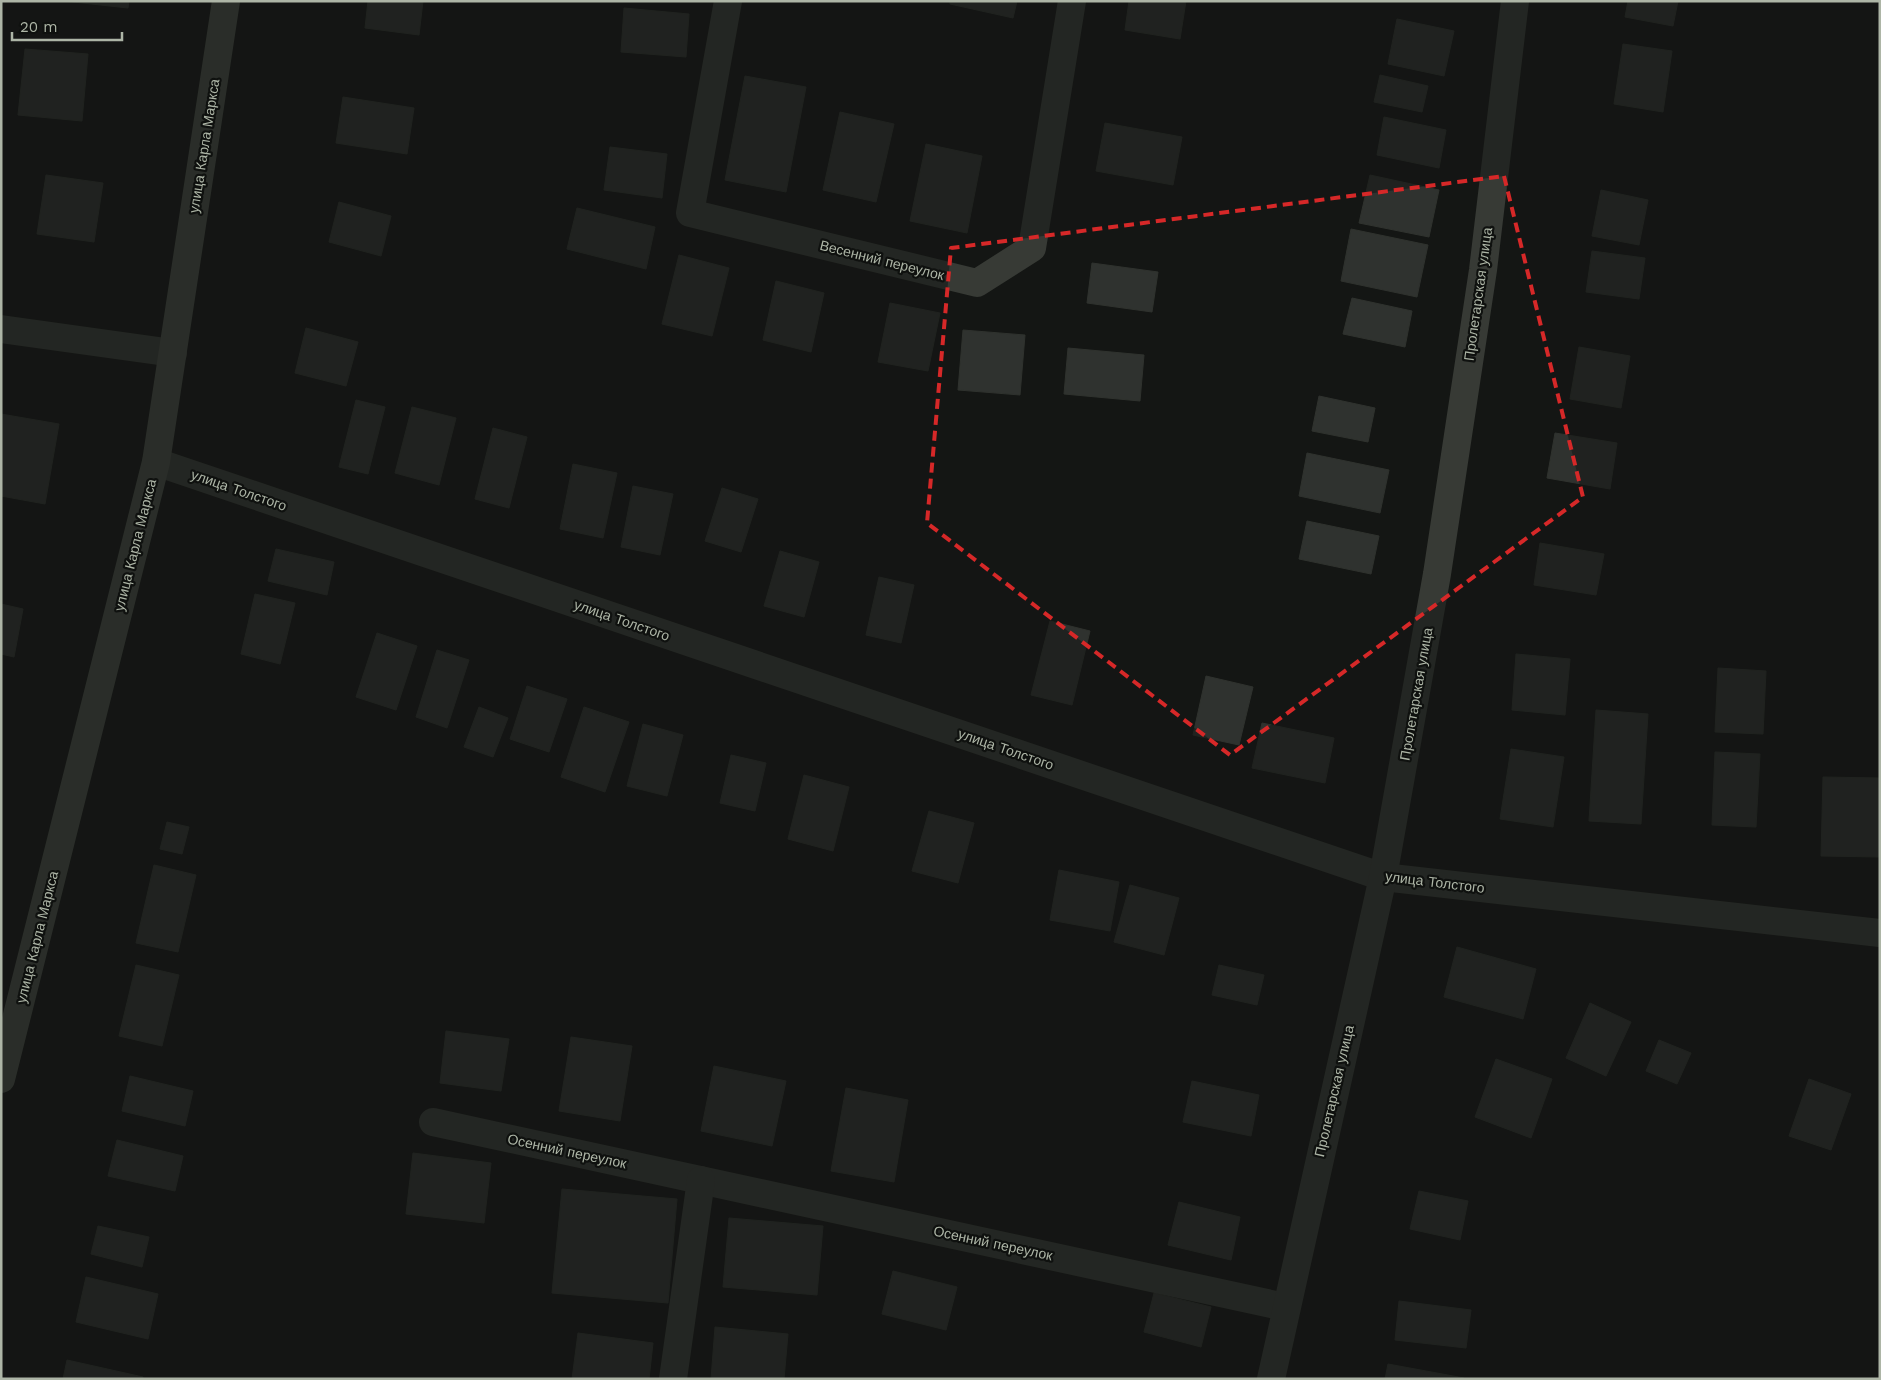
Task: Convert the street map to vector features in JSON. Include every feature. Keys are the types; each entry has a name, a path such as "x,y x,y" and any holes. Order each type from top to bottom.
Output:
{"main road":[{"name":"улица Карла Маркса","path":"1,1079 156,462 226,1"}],"street":[{"name":"Весенний переулок","path":"728,1 690,213 977,283 1032,248 1072,1"},
{"name":"Пролетарская улица","path":"1271,1379 1285,1307 1383,877 1443,535 1483,270 1515,1"},
{"path":"1,329 173,353"},
{"name":"улица Толстого","path":"156,462 1383,877 1880,933"},
{"name":"Осенний переулок","path":"433,1122 1285,1307"},
{"path":"673,1379 701,1180"}],"highlighted area":[{"path":"1504,176 1583,497 1230,755 927,523 951,248"}],"building":[{"path":"64,1 129,1 128,8"},
{"path":"368,1 423,1 419,35 365,28"},
{"path":"950,1 1017,1 1013,18 950,4"},
{"path":"1129,1 1186,1 1180,39 1125,30"},
{"path":"1628,1 1678,1 1673,26 1625,17"},
{"path":"624,8 689,14 686,57 621,52"},
{"path":"1397,19 1454,31 1444,76 1388,64"},
{"path":"1623,44 1672,51 1663,112 1614,104"},
{"path":"25,49 88,54 82,121 18,115"},
{"path":"1380,75 1428,86 1422,112 1374,102"},
{"path":"745,76 806,87 786,192 725,180"},
{"path":"343,97 414,108 407,154 336,143"},
{"path":"840,112 894,124 876,202 823,190"},
{"path":"1384,117 1446,130 1439,168 1377,155"},
{"path":"1105,123 1182,137 1173,185 1096,171"},
{"path":"926,144 982,156 967,233 910,221"},
{"path":"610,147 667,154 662,198 604,190"},
{"path":"46,175 103,183 94,242 37,234"},
{"path":"1370,175 1439,190 1429,237 1359,223"},
{"path":"1601,190 1648,200 1639,245 1592,236"},
{"path":"339,202 391,216 381,256 329,242"},
{"path":"577,208 655,227 646,269 567,249"},
{"path":"1351,229 1428,245 1417,297 1341,281"},
{"path":"1592,251 1645,258 1639,299 1586,292"},
{"path":"679,255 729,268 712,336 662,324"},
{"path":"1092,263 1158,272 1152,312 1087,303"},
{"path":"776,281 824,293 811,352 763,340"},
{"path":"1352,298 1412,311 1405,347 1343,334"},
{"path":"890,303 940,313 928,371 878,362"},
{"path":"306,328 358,342 346,386 295,373"},
{"path":"963,330 1025,335 1020,395 958,390"},
{"path":"1579,347 1630,356 1621,408 1570,399"},
{"path":"1068,348 1144,355 1140,401 1064,394"},
{"path":"1319,396 1375,408 1368,442 1312,431"},
{"path":"356,400 385,407 368,474 339,467"},
{"path":"412,407 456,418 439,485 395,473"},
{"path":"1,414 59,424 45,504 1,496"},
{"path":"493,428 527,437 509,508 475,499"},
{"path":"1555,433 1617,443 1610,489 1547,478"},
{"path":"1307,453 1389,470 1380,513 1299,496"},
{"path":"573,464 617,473 603,538 560,529"},
{"path":"633,486 673,494 660,555 621,547"},
{"path":"722,488 758,499 741,552 705,541"},
{"path":"1307,521 1379,536 1371,574 1299,559"},
{"path":"1540,543 1604,554 1596,595 1534,585"},
{"path":"276,549 334,562 327,595 268,581"},
{"path":"780,551 819,562 804,617 764,606"},
{"path":"879,577 914,585 901,643 866,635"},
{"path":"255,594 295,603 280,664 241,654"},
{"path":"1,604 23,609 14,657 1,654"},
{"path":"1050,621 1090,631 1072,705 1031,695"},
{"path":"377,633 417,646 396,710 356,697"},
{"path":"437,650 469,660 447,728 416,717"},
{"path":"1516,654 1570,659 1565,715 1512,710"},
{"path":"1718,668 1766,671 1763,734 1715,732"},
{"path":"1206,676 1253,687 1239,745 1193,735"},
{"path":"527,686 567,699 549,752 510,739"},
{"path":"479,707 508,718 493,757 464,747"},
{"path":"584,707 629,722 605,792 561,777"},
{"path":"1596,710 1648,714 1641,824 1589,821"},
{"path":"1262,723 1334,738 1325,783 1252,768"},
{"path":"643,724 683,735 667,796 627,786"},
{"path":"1511,749 1564,757 1553,827 1500,819"},
{"path":"1715,752 1760,754 1756,827 1712,825"},
{"path":"731,755 766,763 755,811 720,803"},
{"path":"804,775 849,787 833,851 788,839"},
{"path":"1823,777 1880,778 1880,857 1821,856"},
{"path":"929,811 974,823 958,883 912,871"},
{"path":"167,822 189,827 182,854 160,849"},
{"path":"154,865 196,875 178,952 136,943"},
{"path":"1059,870 1119,882 1110,931 1050,920"},
{"path":"1130,885 1179,898 1164,955 1114,942"},
{"path":"1457,947 1536,969 1523,1019 1444,997"},
{"path":"136,965 179,975 162,1046 119,1036"},
{"path":"1219,965 1264,975 1257,1005 1212,995"},
{"path":"1590,1003 1631,1022 1606,1076 1566,1058"},
{"path":"446,1031 509,1039 501,1091 440,1083"},
{"path":"571,1037 632,1046 620,1121 559,1111"},
{"path":"1659,1040 1691,1053 1677,1084 1646,1071"},
{"path":"1496,1059 1552,1079 1531,1138 1475,1117"},
{"path":"714,1066 786,1081 772,1146 701,1131"},
{"path":"130,1076 193,1091 185,1126 122,1111"},
{"path":"1809,1079 1851,1094 1831,1150 1789,1136"},
{"path":"1192,1081 1259,1095 1251,1136 1183,1122"},
{"path":"846,1088 908,1100 894,1182 831,1171"},
{"path":"117,1140 183,1156 175,1191 108,1176"},
{"path":"413,1153 491,1163 484,1223 406,1214"},
{"path":"562,1189 677,1199 668,1303 552,1293"},
{"path":"1419,1191 1468,1201 1460,1240 1410,1229"},
{"path":"1179,1202 1240,1217 1231,1260 1168,1245"},
{"path":"729,1218 823,1226 817,1295 723,1287"},
{"path":"98,1226 149,1237 142,1267 91,1254"},
{"path":"893,1271 957,1287 946,1330 882,1314"},
{"path":"86,1277 158,1294 148,1339 76,1322"},
{"path":"1154,1293 1211,1307 1201,1347 1144,1332"},
{"path":"1399,1301 1471,1310 1466,1348 1395,1340"},
{"path":"715,1327 788,1334 784,1379 711,1379"},
{"path":"578,1333 653,1343 649,1379 572,1379"},
{"path":"67,1360 143,1377 143,1379 63,1379"},
{"path":"1388,1364 1464,1378 1385,1379"}]}
